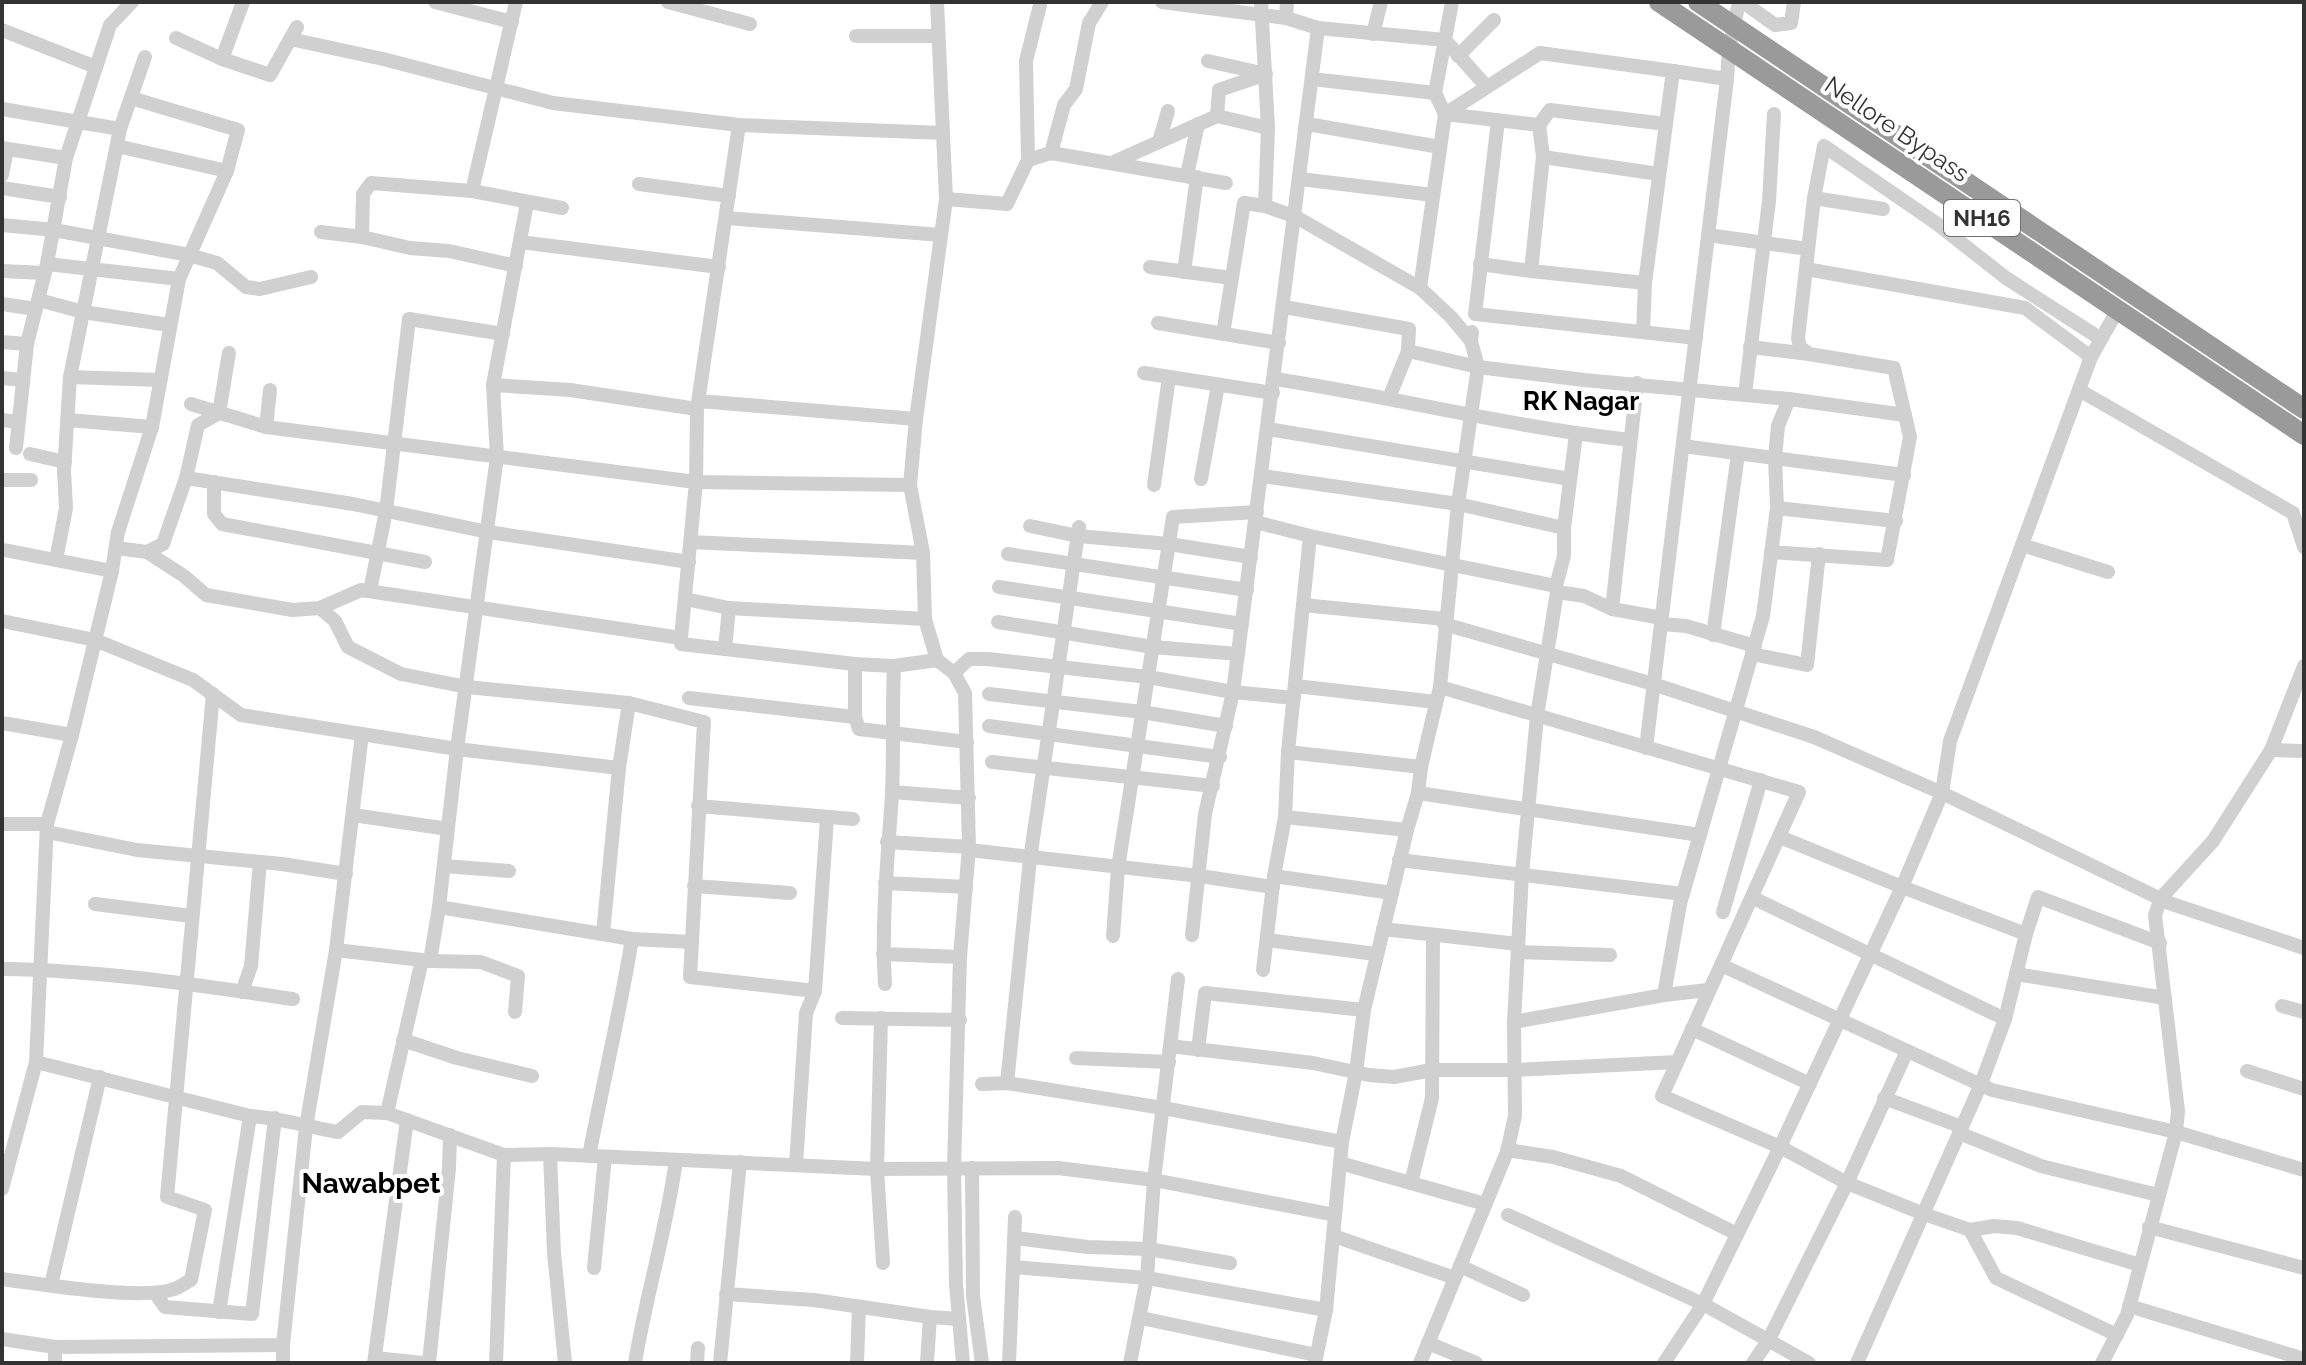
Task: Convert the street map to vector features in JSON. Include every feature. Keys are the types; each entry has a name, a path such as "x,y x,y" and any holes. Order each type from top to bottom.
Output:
{"highway":[{"name":"Nellore Bypass","path":"1659,2 2304,435"},
{"name":"Nellore Bypass","path":"1698,2 2304,409"}],"street":[{"path":"16,448 27,344 46,269 66,158 110,25 132,2"},
{"path":"222,59 243,2"},
{"path":"435,2 512,22"},
{"path":"472,191 516,2"},
{"path":"668,2 750,24"},
{"path":"937,2 946,199 910,485 923,553 925,619 937,660 954,673 965,693 969,849 960,957 954,1168 956,1284 963,1363"},
{"path":"1051,153 1064,105 1076,89 1089,23 1102,2"},
{"path":"1162,2 1261,8 1318,28 1445,40 1486,86"},
{"path":"1286,18 1287,2"},
{"path":"1373,34 1381,2"},
{"path":"1420,288 1445,114 1435,93 1452,2"},
{"path":"1646,748 1729,49 1741,2 1775,25 1791,23 1794,2"},
{"path":"946,199 1007,204 1028,160 1026,61 1040,5"},
{"path":"1261,8 1268,128 1265,206"},
{"path":"1458,56 1494,20"},
{"path":"1192,935 1205,814 1233,692 1318,28"},
{"path":"2,30 96,67"},
{"path":"176,38 222,59 270,75 294,33 553,103 739,125 943,133"},
{"path":"856,36 938,36"},
{"path":"1445,114 1540,53 1727,79"},
{"path":"56,560 66,508 65,462 70,377 120,129 145,57"},
{"path":"1208,61 1266,74"},
{"path":"1643,332 1645,283 1673,71"},
{"path":"1217,116 1219,90 1266,74"},
{"path":"1312,79 1435,93"},
{"path":"2,1189 36,1062 47,828 112,571 118,532 152,427 179,279 227,171 238,130 131,98"},
{"path":"2,109 120,129"},
{"path":"1531,271 1543,157 1539,125 1550,110 1666,124"},
{"path":"1159,142 1168,111"},
{"path":"1445,114 1539,125"},
{"path":"1745,394 1764,242 1774,114"},
{"path":"1114,162 1217,116 1268,128"},
{"path":"1141,1318 1316,1359 1326,1310 1342,1142 1364,1010 1418,793 1440,687 1458,504 1478,367 1471,341 1498,121"},
{"path":"1184,272 1198,124"},
{"path":"1307,124 1440,147"},
{"path":"739,125 698,405 696,482 681,644 855,664 894,666 937,660"},
{"path":"117,146 227,171"},
{"path":"1809,354 1800,347 1798,338 1814,198 1824,146 1936,223 2006,278 2101,339"},
{"path":"2,175 4,148 66,158"},
{"path":"1028,160 1051,153 1226,183"},
{"path":"1543,157 1659,174"},
{"path":"1300,179 1433,195"},
{"path":"362,237 363,194 371,183 472,191 562,208"},
{"path":"639,184 729,196"},
{"path":"2,188 60,197"},
{"path":"1814,198 1883,209"},
{"path":"387,1113 439,907 497,457 493,385 527,203"},
{"path":"1223,334 1244,203 1265,206 1296,217 1420,288 1471,341"},
{"path":"726,218 941,235"},
{"path":"2,225 98,237 189,255 217,263 246,287 260,289 311,277"},
{"path":"321,232 410,248 449,251 516,266"},
{"path":"1708,235 1808,249"},
{"path":"520,242 719,267"},
{"path":"1480,264 1645,283"},
{"path":"1150,267 1231,278"},
{"path":"2,271 91,269 179,279"},
{"path":"1806,269 2025,308 2091,357"},
{"path":"2,304 38,305 169,325"},
{"path":"1284,307 1409,329 1408,351 1389,398"},
{"path":"1664,1363 1703,1304 1902,887 1942,793 1950,741 2091,357 2117,311"},
{"path":"1475,314 1696,338"},
{"path":"370,591 386,511 409,319 503,334"},
{"path":"1158,323 1279,343"},
{"path":"2,342 27,344"},
{"path":"1750,347 1894,368 1910,437 1887,560 1771,552"},
{"path":"1408,351 1478,367 1745,394 1905,415"},
{"path":"219,413 229,353"},
{"path":"1144,373 1218,385 1274,386 1389,398 1576,434 1630,440"},
{"path":"70,377 160,380"},
{"path":"1154,485 1169,377"},
{"path":"2,378 22,380"},
{"path":"1612,609 1637,383"},
{"path":"493,385 570,390 698,405 916,419"},
{"path":"1201,479 1218,385"},
{"path":"266,427 270,390"},
{"path":"2079,390 2293,513 2304,547"},
{"path":"1664,995 1683,894 1763,616 1777,508 1775,457 1778,426 1789,399"},
{"path":"191,404 266,427 696,482 910,485"},
{"path":"147,552 163,544 186,478 198,425 219,413"},
{"path":"2,420 18,422"},
{"path":"68,420 152,427"},
{"path":"1268,429 1570,479"},
{"path":"1420,1363 1507,1150 1515,1116 1514,1022 1522,874 1537,716 1564,556 1564,528 1576,434"},
{"path":"1683,446 1904,475"},
{"path":"30,454 65,462"},
{"path":"1713,635 1738,454"},
{"path":"1262,476 1458,504 1564,528"},
{"path":"186,478 386,511 488,532 689,562"},
{"path":"2,480 31,480"},
{"path":"214,482 214,514 222,524 425,562"},
{"path":"1777,508 1896,521"},
{"path":"1113,936 1118,868 1173,517 1256,517 1310,536 1452,563 1584,596 1612,609 1686,626 1807,665 1819,554"},
{"path":"1030,526 1251,557"},
{"path":"1007,1083 1030,859 1078,531"},
{"path":"1263,970 1273,882 1285,817 1288,752 1310,536"},
{"path":"691,542 923,553"},
{"path":"2022,545 2108,572"},
{"path":"116,548 147,552 206,595 293,610 320,608 361,590 681,638"},
{"path":"4,550 112,571"},
{"path":"1008,554 1247,590"},
{"path":"999,587 1242,624"},
{"path":"685,599 729,608 925,619"},
{"path":"1303,605 1445,622 1653,684 1814,737 1942,793 2161,898 2304,948"},
{"path":"320,608 335,621 348,647 401,674 467,687 629,703 704,722 690,977 815,991"},
{"path":"725,649 729,608"},
{"path":"2,621 95,640 193,680 241,715 457,749 619,768"},
{"path":"998,622 1153,647 1238,654"},
{"path":"954,673 969,659 1148,677 1233,692 1295,692 1436,702"},
{"path":"855,664 855,717 859,729 967,742"},
{"path":"885,984 885,883 892,792 894,666"},
{"path":"2102,1363 2129,1306 2176,1132 2178,1111 2155,915 2161,898 2213,841 2271,750 2304,666"},
{"path":"1440,687 1799,792 1662,1096 1780,1147 1847,1183 1924,1214 1970,1230 1994,1226 2017,1228 2140,1265"},
{"path":"2,1279 155,1293 174,1289 191,1280 205,1210 167,1197 213,694"},
{"path":"989,694 1142,712 1226,726"},
{"path":"689,698 855,717"},
{"path":"603,933 619,768 629,703"},
{"path":"2,723 72,735"},
{"path":"989,726 1220,757"},
{"path":"283,1363 306,1127 336,950 362,734"},
{"path":"2271,750 2304,751"},
{"path":"1288,752 1421,767"},
{"path":"992,762 1213,786"},
{"path":"1723,912 1761,780"},
{"path":"892,792 969,798"},
{"path":"1418,793 1700,835"},
{"path":"698,806 853,819"},
{"path":"353,815 448,829"},
{"path":"1285,817 1407,830"},
{"path":"796,1165 806,1013 815,991 827,818"},
{"path":"2,824 47,828 137,850 346,874"},
{"path":"1780,837 2026,934"},
{"path":"887,842 1118,868 1392,893"},
{"path":"1399,860 1683,894"},
{"path":"242,992 251,966 260,862"},
{"path":"444,866 509,871"},
{"path":"885,883 966,887"},
{"path":"694,886 790,893"},
{"path":"1857,1363 1981,1084 2005,1019 2038,897 2160,943"},
{"path":"1753,898 2005,1019"},
{"path":"95,904 191,916"},
{"path":"439,907 632,939 692,942"},
{"path":"1383,929 1518,948 1610,955"},
{"path":"1411,1183 1432,1098 1433,935"},
{"path":"589,1156 606,1062 619,1018 632,939"},
{"path":"1267,940 1376,954"},
{"path":"336,950 426,961 481,962 518,976 515,1012"},
{"path":"883,954 960,957"},
{"path":"1721,965 2009,1095 2176,1132 2304,1170"},
{"path":"2,969 39,969 185,984 293,999"},
{"path":"2016,974 2165,998"},
{"path":"1130,1363 1147,1278 1154,1180 1178,979"},
{"path":"1514,1022 1708,990"},
{"path":"1198,1050 1205,993 1364,1010"},
{"path":"2282,1006 2304,1012"},
{"path":"842,1018 960,1020"},
{"path":"881,1018 877,1169 883,1263"},
{"path":"1692,1029 1810,1084"},
{"path":"403,1040 457,1058 532,1076"},
{"path":"1170,1046 1313,1063 1394,1077 1432,1070 1514,1070 1677,1062"},
{"path":"1753,1363 1768,1341 1847,1183 1907,1051"},
{"path":"1076,1058 1169,1062"},
{"path":"36,1062 250,1116 275,1118 338,1132 362,1112 387,1113 504,1155 550,1154 877,1169 1058,1168 1154,1180 1335,1215"},
{"path":"2247,1071 2304,1089"},
{"path":"51,1285 100,1077"},
{"path":"982,1084 1007,1083 1163,1108 1342,1142"},
{"path":"1884,1098 2041,1166 2158,1195"},
{"path":"219,1312 250,1116"},
{"path":"155,1293 165,1307 252,1314 275,1118"},
{"path":"407,1120 375,1361 426,1363 449,1168 450,1135"},
{"path":"1507,1150 1553,1157 1621,1176 1737,1234"},
{"path":"550,1154 554,1253 565,1363"},
{"path":"496,1363 504,1155"},
{"path":"594,1268 605,1157"},
{"path":"635,1363 676,1160"},
{"path":"720,1363 740,1162"},
{"path":"1340,1163 1485,1204"},
{"path":"972,1168 973,1296 982,1363"},
{"path":"1508,1215 1703,1304 1809,1363"},
{"path":"1009,1363 1015,1217"},
{"path":"2149,1227 2304,1268"},
{"path":"1970,1230 1996,1278 2117,1335"},
{"path":"1334,1236 1458,1272 1523,1295"},
{"path":"1015,1238 1088,1247 1149,1249 1230,1263"},
{"path":"1014,1267 1147,1278 1326,1310"},
{"path":"726,1294 814,1300 959,1319"},
{"path":"2129,1306 2304,1361"},
{"path":"857,1363 859,1307"},
{"path":"927,1363 930,1317"},
{"path":"2,1339 55,1347 283,1345"},
{"path":"1428,1343 1476,1363"},
{"path":"55,1347 55,1363"}],"district":[{"name":"RK Nagar","path":"1581,401"},
{"name":"Nawabpet","path":"371,1183"}]}
